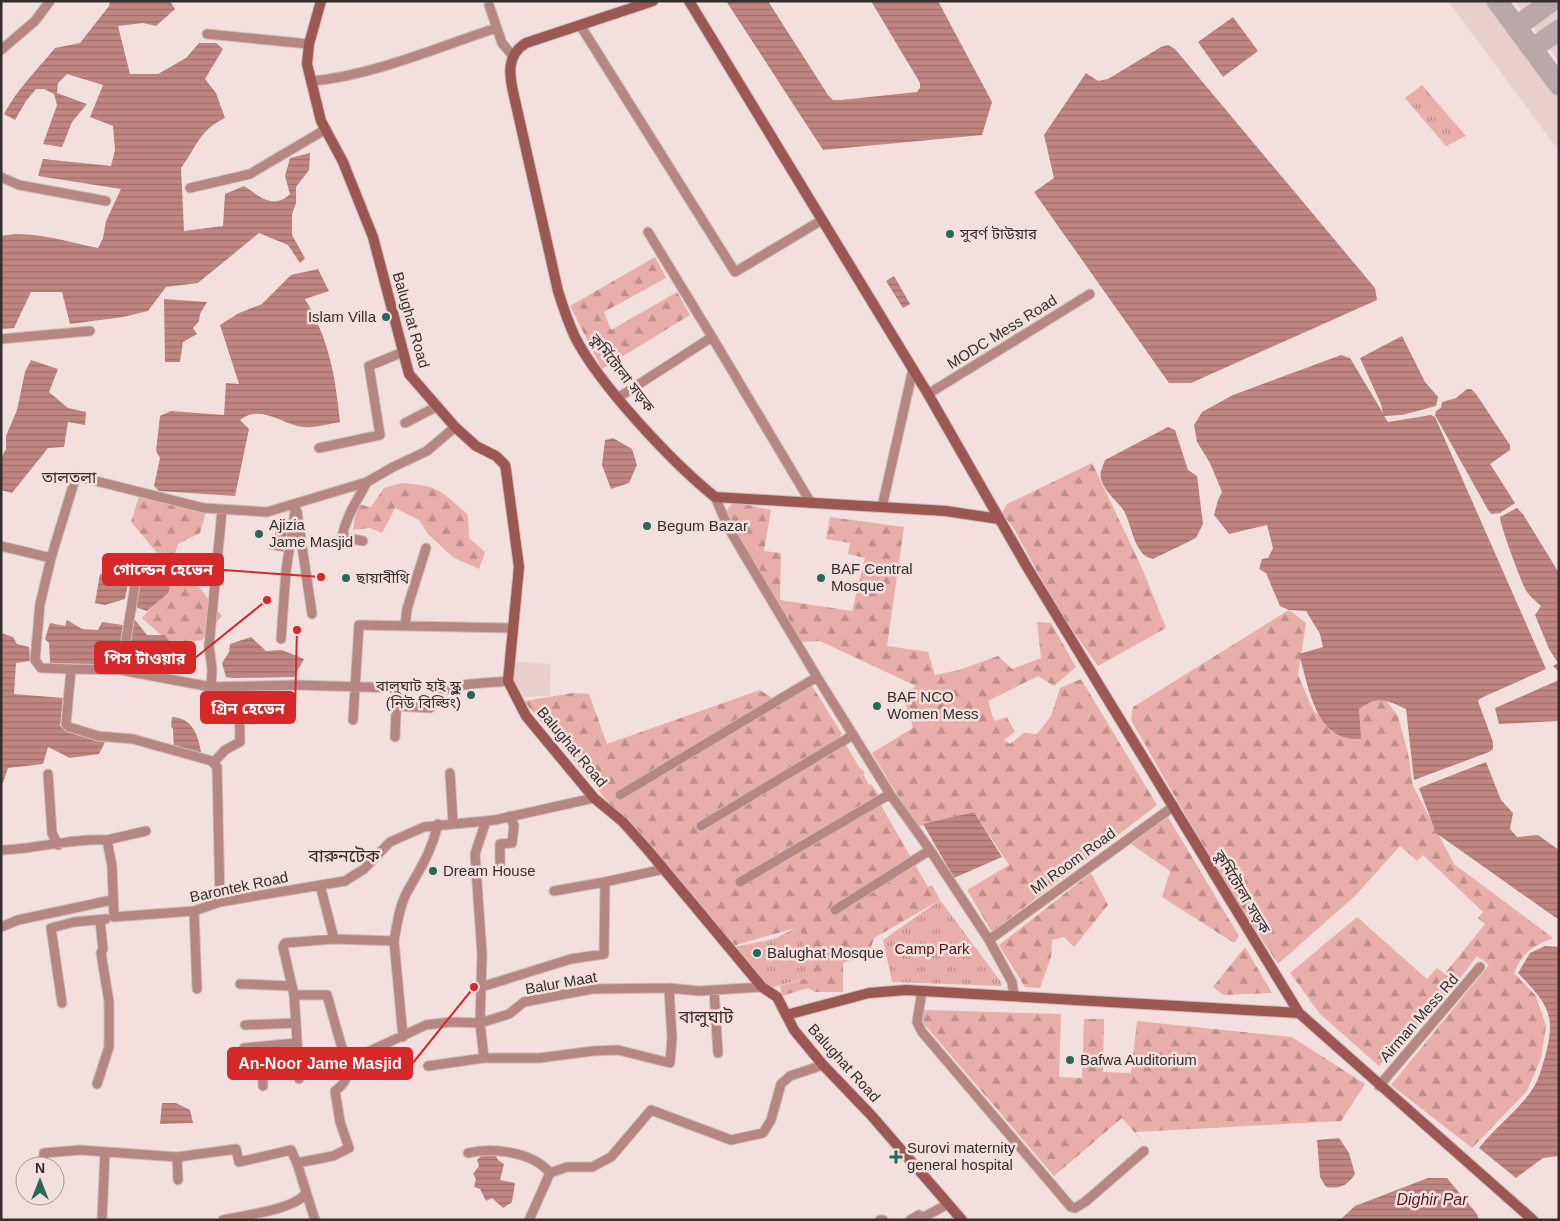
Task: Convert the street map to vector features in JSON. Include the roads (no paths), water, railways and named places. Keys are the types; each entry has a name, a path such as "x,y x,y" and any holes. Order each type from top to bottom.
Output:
{"street":[{"path":"3,46 35,21 50,1"},
{"name":"Balughat Road","path":"321,1 310,44 308,64 321,121 343,162 373,238 409,374 455,427 476,446 496,456 506,470 519,567 508,681 526,716 594,798 623,822 664,869 762,987 777,997 794,1030 823,1065 871,1115 962,1220"},
{"path":"489,5 502,43 512,55 526,43 653,1"},
{"name":"কুর্মিটোলা সড়ক","path":"689,1 913,369 999,518 1299,1013 1532,1220"},
{"path":"580,25 735,272 822,220"},
{"path":"312,81 336,79 420,54 496,28"},
{"path":"207,34 310,44"},
{"name":"কুর্মিটোলা সড়ক","path":"512,55 510,80 561,300 576,338 618,397 667,452 715,497"},
{"path":"190,188 250,174 326,129"},
{"path":"1,177 19,185 106,201"},
{"path":"648,232 811,503"},
{"name":"MODC Mess Road","path":"928,394 1090,294"},
{"path":"1,339 90,331"},
{"path":"618,397 712,337"},
{"path":"319,448 380,435 369,366 403,352"},
{"path":"882,507 913,369"},
{"path":"405,423 436,407"},
{"path":"395,737 397,688 296,685 211,688 121,670 41,668 35,660 40,604 51,558 76,476 172,500 222,510 267,512 367,482 393,466 427,452 455,427"},
{"path":"363,541 342,537 345,519 352,512 367,482"},
{"path":"999,518 946,511 715,497 729,529 817,677 890,794 930,850 989,940 1012,982 1014,996"},
{"path":"296,504 312,614"},
{"path":"281,638 286,571 296,504"},
{"path":"211,688 212,669 209,646 222,510"},
{"path":"1,546 51,558"},
{"path":"405,626 407,609 426,548"},
{"path":"121,670 138,567"},
{"path":"354,720 359,625 512,628"},
{"path":"71,669 66,724 69,727 98,736 133,739 213,763 216,767 220,902"},
{"path":"620,795 817,677"},
{"path":"396,706 430,708 434,706 441,693 450,688 508,681"},
{"path":"213,763 225,750 240,742 239,688"},
{"path":"701,826 853,734"},
{"path":"450,773 453,823"},
{"path":"48,774 52,832 58,845"},
{"path":"740,882 890,794"},
{"name":"Barontek Road","path":"62,1003 50,928 74,922 114,917 194,911 220,902 345,881 364,868 390,842 412,831 438,824 486,821 594,798"},
{"name":"MI Room Road","path":"989,940 1174,806"},
{"path":"510,816 514,826 512,843 500,844 500,871 524,872"},
{"path":"484,1058 480,1023 482,954 475,854 486,821"},
{"path":"402,1037 394,941 407,892 421,871 433,845 438,824"},
{"path":"1,850 58,845 91,839 107,840 146,832"},
{"path":"107,840 112,866 114,917"},
{"path":"836,910 930,850"},
{"path":"554,891 664,869"},
{"path":"481,987 571,959 605,953 605,882"},
{"path":"320,886 334,939"},
{"path":"1,927 18,920 112,900"},
{"path":"194,911 197,989"},
{"path":"97,1084 109,1047 108,1002 101,954 103,949 100,920"},
{"path":"299,1079 294,995 284,945 334,939 394,941"},
{"name":"Airman Mess Rd","path":"1379,1086 1480,967"},
{"path":"240,984 292,986"},
{"name":"Balur Maat","path":"346,1062 426,1025 450,1022 480,1023 509,1014 524,1002 592,989 669,988 714,990 762,987"},
{"path":"428,1066 484,1058 539,1058 618,1050 670,1062 672,1038 669,988"},
{"path":"714,990 718,1053"},
{"path":"786,1015 869,993 906,990 1299,1013"},
{"path":"922,991 917,1022 922,1032 1071,1207 1075,1208 1085,1202 1144,1151"},
{"path":"294,995 327,995 348,1075 346,1083 335,1091 340,1122 349,1148 333,1156 297,1163"},
{"path":"245,1025 296,1023"},
{"path":"244,1048 297,1043"},
{"path":"262,1047 263,1086"},
{"path":"550,1173 567,1168 592,1166 611,1157 651,1110 731,1140 762,1133 771,1120 781,1084 790,1076 823,1065"},
{"path":"44,1156 44,1153 80,1150 177,1157 236,1149 239,1162 291,1150 315,1220"},
{"path":"468,1153 480,1150 527,1156 545,1166 550,1173"},
{"path":"102,1220 105,1152"},
{"path":"177,1157 178,1180"},
{"path":"532,1219 550,1173"},
{"path":"223,1220 255,1214 301,1200 306,1193"},
{"path":"910,1220 919,1215 922,1218 948,1204"}],"water":[{"path":"110,1 170,1 175,9 156,26 143,23 118,26 130,74 158,74 186,58 199,43 216,43 223,49 205,79 216,93 225,118 203,134 181,168 184,231 223,226 225,194 244,186 267,200 278,201 284,199 290,194 285,176 290,158 310,153 309,170 296,187 296,203 292,214 292,235 305,258 300,263 288,245 259,233 198,283 166,287 148,311 123,317 70,324 62,292 31,292 14,328 1,329 1,236 26,234 98,248 103,238 106,221 121,189 38,176 43,159 111,166 115,150 113,126 90,117 103,85 67,74 58,83 57,93 87,104 72,122 62,147 43,144 57,105 54,94 44,89 36,89 26,101 15,120 4,114 21,88 55,48 80,43 109,6"},
{"path":"726,1 768,1 828,95 833,100 841,100 917,92 920,88 920,83 871,1 938,1 992,102 982,135 823,150"},
{"path":"1233,17 1258,51 1223,77 1198,42"},
{"path":"1168,45 1175,49 1375,288 1377,300 1191,383 1169,383 1034,192 1054,178 1044,135 1086,73 1098,81 1108,79 1161,47"},
{"path":"318,269 329,291 305,299 326,344 336,389 340,422 304,427 296,426 264,414 248,415 240,420 249,429 235,496 159,491 154,486 160,458 156,451 160,416 171,411 224,415 226,383 239,384 220,325 239,313 262,304 291,275"},
{"path":"894,276 910,304 903,308 886,281"},
{"path":"164,299 207,302 200,314 199,321 193,328 197,334 183,342 180,362 165,362"},
{"path":"1402,336 1425,382 1438,397 1436,406 1402,415 1384,416 1388,422 1431,415 1435,417 1546,669 1478,701 1493,742 1493,749 1414,780 1406,709 1387,701 1377,700 1359,709 1361,739 1346,738 1333,732 1316,710 1299,654 1323,647 1320,634 1306,611 1289,610 1280,606 1266,573 1259,569 1262,559 1268,558 1273,548 1267,525 1229,534 1214,515 1222,492 1210,463 1197,442 1194,425 1202,412 1233,395 1341,355 1350,358 1383,413 1381,404 1360,358"},
{"path":"31,360 58,369 49,392 68,408 86,412 85,425 68,422 64,447 48,448 12,493 1,490 1,458 6,449 6,436 17,410 25,372"},
{"path":"1467,389 1471,389 1476,394 1510,445 1510,450 1490,464 1515,503 1500,513 1491,514 1488,510 1435,415 1436,411 1441,408 1442,402 1456,398"},
{"path":"1168,427 1175,430 1188,470 1197,476 1203,524 1196,538 1153,559 1147,557 1138,546 1124,511 1105,488 1100,474 1105,460"},
{"path":"613,438 632,449 637,465 629,483 611,489 602,465 605,440"},
{"path":"1517,508 1523,514 1559,573 1559,672 1553,666 1558,663 1549,649 1535,615 1541,606 1530,596 1524,587 1501,521 1500,517"},
{"path":"284,519 288,530 285,552 268,549 276,541 275,529"},
{"path":"143,566 159,567 161,573 171,576 168,581 170,587 168,593 147,611 135,607"},
{"path":"100,574 129,579 125,599 105,605 95,603"},
{"path":"67,620 82,629 98,630 102,622 123,625 118,665 50,663 49,643 45,639 50,623 65,626"},
{"path":"135,620 147,635 165,635 171,644 157,666 132,667 127,652 132,623"},
{"path":"1,633 13,637 17,644 29,647 30,661 16,663 14,694 63,698 60,726 105,742 99,754 70,758 48,747 43,764 8,768 3,783 1,783"},
{"path":"251,637 266,651 282,650 304,659 294,677 226,677 222,663 229,652 230,644"},
{"path":"1559,680 1559,721 1499,724 1495,708"},
{"path":"172,717 185,720 193,728 201,752 196,753 174,749 173,729 171,726"},
{"path":"1486,762 1501,800 1513,813 1510,829 1517,837 1538,835 1559,850 1559,920 1436,833 1419,788"},
{"path":"974,812 1002,857 954,878 923,824"},
{"path":"1545,946 1559,947 1559,1156 1543,1158 1516,1178 1479,1148 1526,1098 1535,1085 1541,1071 1550,1032 1548,1012 1537,994 1518,973 1530,953"},
{"path":"162,1103 176,1103 190,1110 193,1123 160,1124"},
{"path":"1339,1138 1349,1153 1355,1174 1343,1186 1335,1188 1326,1187 1320,1177 1317,1140"},
{"path":"482,1155 496,1156 504,1164 500,1180 515,1183 512,1202 503,1208 492,1198 486,1201 480,1189 474,1187 476,1179 473,1174 479,1166 477,1160"},
{"name":"Dighir Par","path":"1428,1178 1447,1178 1477,1214 1479,1220 1340,1220 1355,1206"}],"place":[{"name":"সুবর্ণ টাউয়ার","path":"950,234"},
{"name":"Islam Villa","path":"386,317"},
{"name":"Begum Bazar","path":"647,526"},
{"name":"Ajizia Jame Masjid","path":"259,534"},
{"name":"গোল্ডেন হেভেন","path":"321,577"},
{"name":"ছায়াবীথি","path":"346,578"},
{"name":"BAF Central Mosque","path":"821,578"},
{"name":"পিস টাওয়ার","path":"267,600"},
{"name":"গ্রিন হেভেন","path":"297,630"},
{"name":"বালুঘাট হাই স্কুল (নিউ বিল্ডিং)","path":"471,695"},
{"name":"BAF NCO Women Mess","path":"877,706"},
{"name":"Dream House","path":"433,871"},
{"name":"Balughat Mosque","path":"757,953"},
{"name":"An-Noor Jame Masjid","path":"474,987"},
{"name":"Bafwa Auditorium","path":"1070,1060"},
{"name":"Surovi maternity general hospital","path":"896,1157"}],"district":[{"name":"তালতলা","path":"69,477"},
{"name":"বারুনটেক","path":"344,856"},
{"name":"বালুঘাট","path":"706,1017"}],"park label":[{"name":"Camp Park","path":"932,949"}]}
